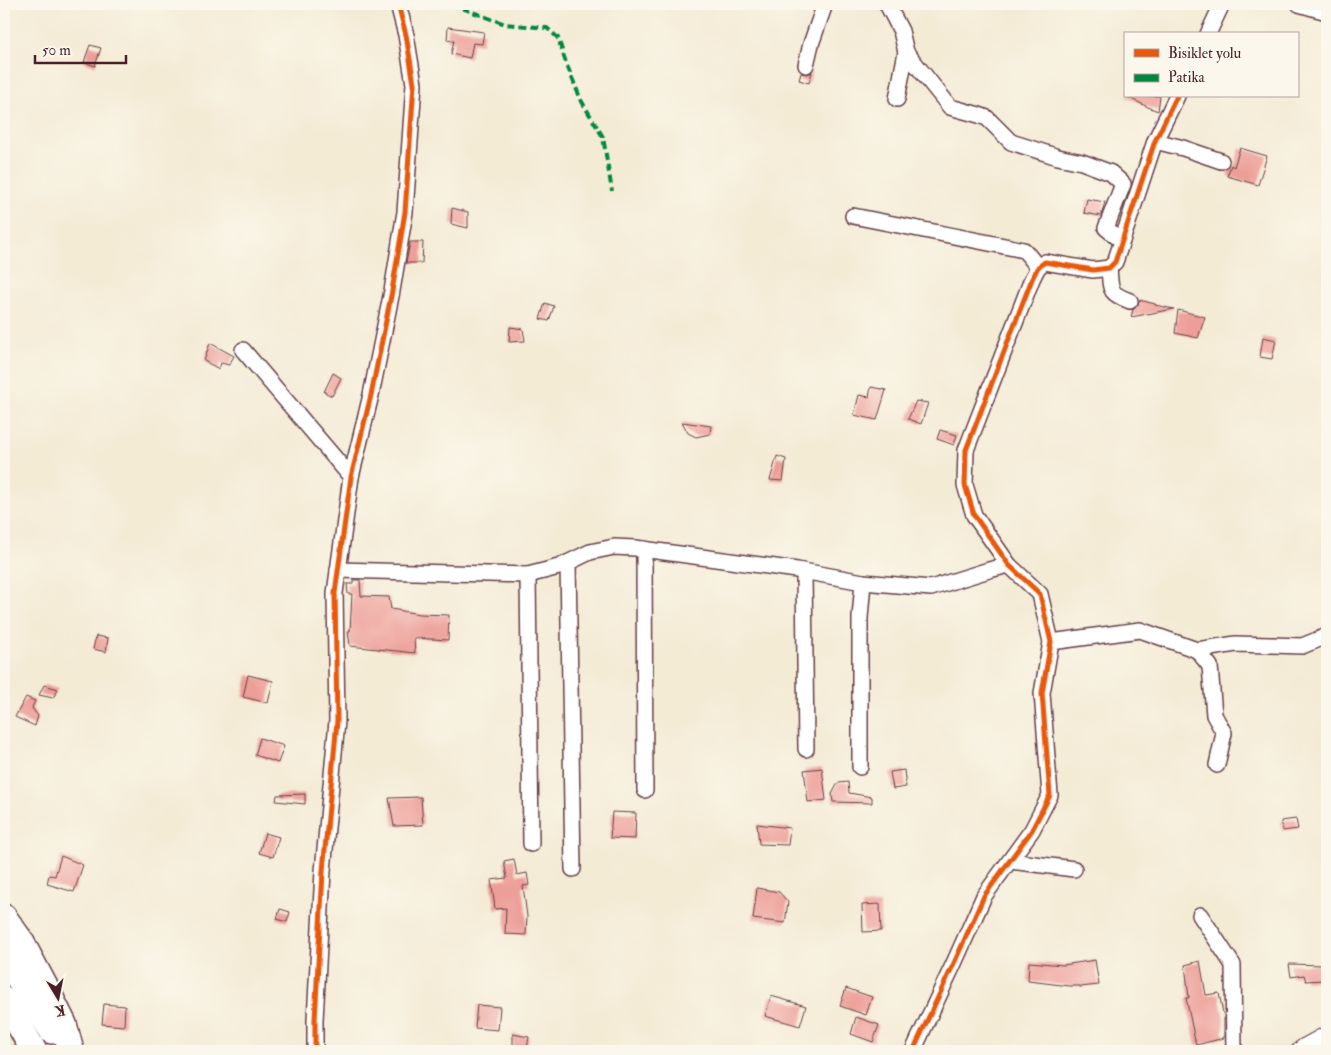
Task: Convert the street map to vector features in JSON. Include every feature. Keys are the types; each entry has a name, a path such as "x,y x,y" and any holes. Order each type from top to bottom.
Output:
{"highway":[{"path":"4,917 21,941 64,1024 71,1051"},
{"path":"4,956 63,1051"},
{"path":"4,1000 34,1051"},
{"path":"4,1029 22,1051"}],"street":[{"path":"315,1051 323,871 337,721 335,594 352,477 392,291 405,212 414,84 406,35 398,4"},
{"path":"806,65 825,4"},
{"path":"887,4 901,32 906,52 950,107 987,118 1011,142 1082,162 1112,173 1123,184 1106,228 1122,240"},
{"path":"1209,32 1222,4"},
{"path":"1299,4 1327,12"},
{"path":"897,99 906,52"},
{"path":"913,1051 984,896 1032,830 1050,795 1042,693 1052,642 1040,594 1009,565 974,515 965,485 966,450 1038,267 1045,262 1093,270 1109,268 1115,262 1155,141 1176,98"},
{"path":"1155,141 1221,161"},
{"path":"853,216 1024,250 1038,267"},
{"path":"1109,268 1110,288 1115,296 1130,301"},
{"path":"243,350 352,477"},
{"path":"338,570 528,576 559,567 590,552 614,547 644,549 863,582 931,588 1009,565"},
{"path":"644,549 645,790"},
{"path":"568,563 573,869"},
{"path":"804,572 806,749"},
{"path":"528,576 531,844"},
{"path":"860,767 860,618 863,582"},
{"path":"1052,642 1140,630 1198,650 1236,644 1302,646 1327,636"},
{"path":"1198,650 1210,666 1214,715 1224,733 1217,765"},
{"path":"1010,861 1074,869"},
{"path":"1200,915 1233,965 1234,1051"},
{"path":"1301,1051 1327,1036"}],"building":[{"path":"448,27 484,32 482,44 473,43 470,58 451,54 454,41 447,40"},
{"path":"90,45 101,48 95,66 84,62"},
{"path":"812,72 809,83 799,80 801,73 808,74"},
{"path":"1129,98 1160,98 1158,111"},
{"path":"1240,148 1267,156 1258,185 1227,176 1231,165 1234,167"},
{"path":"1087,199 1105,202 1101,216 1084,213"},
{"path":"452,208 468,212 468,228 451,224"},
{"path":"410,242 423,242 422,263 406,263"},
{"path":"1139,300 1155,305 1174,309 1131,317"},
{"path":"545,303 554,306 549,321 540,319"},
{"path":"1178,310 1205,317 1198,338 1175,333"},
{"path":"510,327 523,329 525,341 509,342"},
{"path":"1263,337 1276,340 1272,359 1260,357"},
{"path":"210,343 234,356 229,365 221,363 219,369 204,361"},
{"path":"333,373 341,378 332,396 324,392"},
{"path":"871,387 886,390 877,420 854,415 859,395 869,397"},
{"path":"916,401 928,403 921,424 908,419"},
{"path":"682,422 711,426 710,434 696,437 688,433"},
{"path":"940,430 957,435 954,445 937,439"},
{"path":"777,456 786,459 783,481 770,480"},
{"path":"353,580 360,580 361,596 389,597 391,609 419,614 449,615 448,640 414,638 415,653 350,646 348,631 350,631 352,594 348,594 347,584 353,584"},
{"path":"96,636 108,638 106,652 93,649"},
{"path":"248,675 273,681 268,703 243,697"},
{"path":"44,685 58,689 53,698 39,695"},
{"path":"26,697 35,701 32,708 38,716 35,726 15,717"},
{"path":"260,738 284,746 278,763 255,755"},
{"path":"822,768 826,800 808,802 804,770"},
{"path":"904,770 906,787 893,789 890,772"},
{"path":"848,782 849,793 872,797 872,803 833,802 832,794 838,783"},
{"path":"305,794 305,804 276,801 277,795"},
{"path":"421,797 423,825 394,826 389,798"},
{"path":"612,812 636,813 635,839 610,838"},
{"path":"1296,819 1298,829 1282,831 1281,821"},
{"path":"757,824 790,828 788,845 759,844"},
{"path":"265,833 279,837 273,857 259,853"},
{"path":"61,856 83,865 74,892 47,884 49,875 55,876"},
{"path":"514,859 517,875 527,873 529,885 523,886 527,916 526,935 505,934 506,908 495,909 491,880 507,878 504,861"},
{"path":"757,888 779,892 788,902 785,923 753,919"},
{"path":"880,904 881,931 863,932 862,905"},
{"path":"280,909 290,912 287,922 277,919"},
{"path":"1095,960 1099,985 1080,987 1028,981 1029,962 1063,965"},
{"path":"1200,961 1206,995 1219,993 1224,1018 1224,1038 1196,1045 1186,998 1189,998 1185,965"},
{"path":"1289,964 1323,965 1323,980 1306,981 1304,975 1291,977"},
{"path":"846,988 872,997 866,1015 840,1006"},
{"path":"771,996 806,1006 800,1026 765,1016"},
{"path":"104,1004 125,1006 124,1026 102,1024"},
{"path":"477,1005 500,1007 498,1030 475,1028"},
{"path":"856,1017 879,1025 873,1042 851,1034"},
{"path":"513,1034 529,1037 527,1049 513,1049"}],"marked path":[{"path":"451,4 505,24 547,28 558,38 581,100 603,137 612,191"}],"cycle path":[{"path":"315,1051 323,871 337,721 335,593 351,477 371,395 392,291 405,212 414,84 406,35 398,4"},
{"path":"913,1051 984,896 1032,830 1050,795 1042,693 1051,642 1040,594 1009,565 974,515 965,485 966,450 1038,267 1045,262 1093,270 1109,268 1115,262 1155,141 1176,98"}]}
